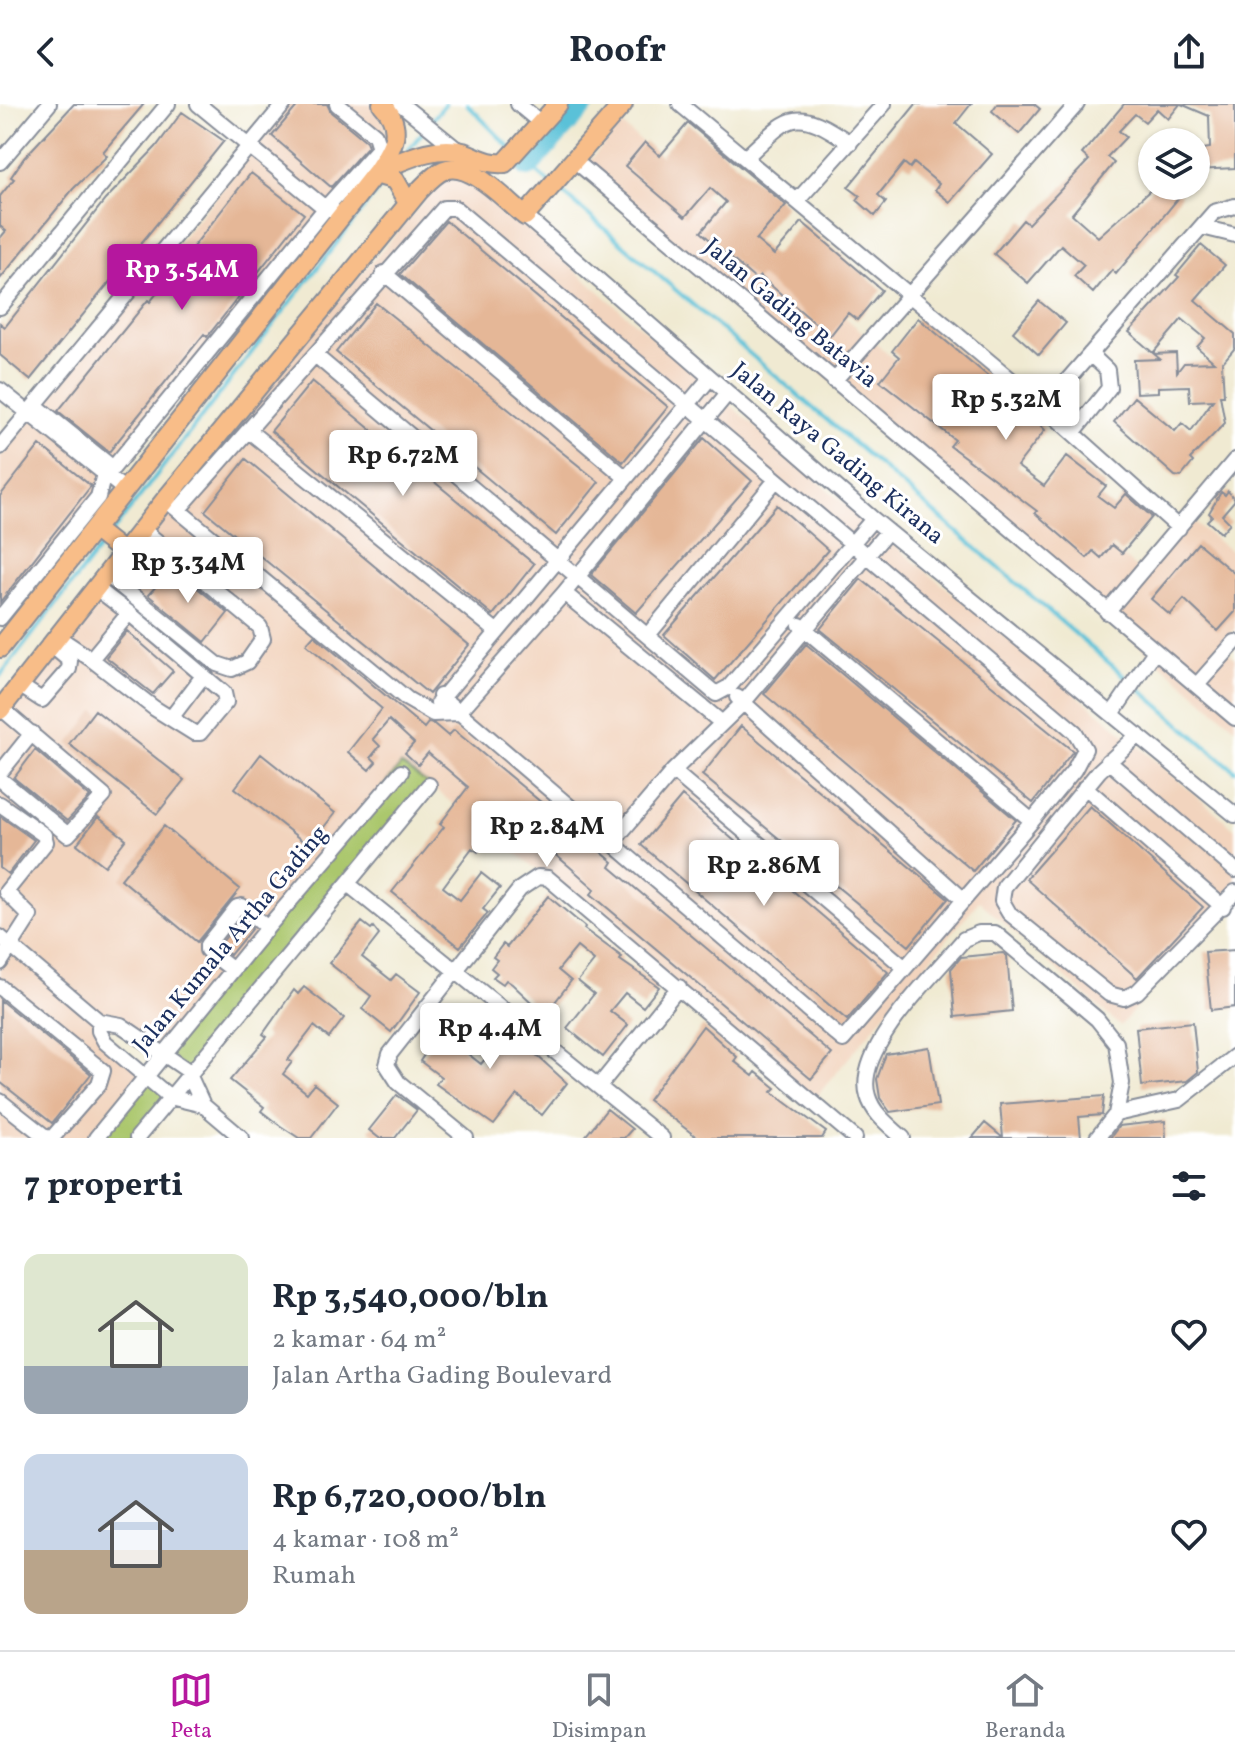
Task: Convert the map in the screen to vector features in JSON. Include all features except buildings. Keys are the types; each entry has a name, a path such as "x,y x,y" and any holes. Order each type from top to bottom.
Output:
{"main road":[{"path":"382,104 394,122 396,136 386,169"},
{"path":"0,648 98,531 125,490 334,216 386,169 411,155 459,151 489,163 507,162 558,104"},
{"path":"525,216 623,104"},
{"path":"386,169 407,199"},
{"name":"Jalan Raya Gading Kirana","path":"1,709 102,582 120,550 171,505 407,199 437,174 455,169 471,174 525,216"},
{"path":"98,531 120,550"}],"street":[{"path":"0,162 49,104"},
{"path":"0,307 168,104"},
{"path":"198,104 334,216"},
{"path":"0,447 284,104"},
{"path":"0,390 32,408 113,468 334,216 380,144 337,104"},
{"path":"401,104 459,151"},
{"path":"518,104 538,126"},
{"path":"680,104 1044,407 1179,528"},
{"path":"797,201 884,104"},
{"path":"834,381 1077,104"},
{"path":"745,158 776,129 803,117 817,120 850,143"},
{"name":"Jalan Gading Batavia","path":"572,163 1107,612 1151,656 1197,685 1235,718"},
{"path":"1044,407 1214,212 1235,206"},
{"path":"440,696 458,713 843,1040 1081,760 1083,740 707,419 455,208 444,208 249,431 171,505 407,699 433,714 458,713 564,593 577,575 707,419 727,394"},
{"name":"Jalan Raya Gading Kirana","path":"525,216 873,519 1235,815"},
{"path":"1202,227 1235,235"},
{"path":"384,273 625,477"},
{"path":"1073,433 1109,388 1107,370 1090,354"},
{"path":"315,355 648,635 709,691 723,693 729,687 873,519"},
{"path":"433,714 440,696 710,378"},
{"path":"32,408 125,490"},
{"path":"249,431 495,630"},
{"path":"1107,612 1235,460"},
{"path":"0,618 98,497 104,474"},
{"path":"648,635 776,480"},
{"path":"102,582 126,590 217,664 232,669 247,662 263,639 260,627 142,529"},
{"path":"612,843 673,771 743,703 888,531"},
{"path":"126,590 162,546"},
{"path":"54,641 91,659 171,718 200,733 226,702 224,693 129,613 102,582"},
{"path":"564,593 722,723"},
{"path":"91,659 129,613"},
{"path":"792,617 1032,821"},
{"path":"19,685 42,700 69,669 70,661 54,641"},
{"path":"1197,685 1235,642"},
{"path":"1112,714 1151,656"},
{"path":"171,718 203,676"},
{"path":"729,687 743,703 964,900"},
{"path":"0,779 68,835 103,799 99,789 1,709"},
{"path":"0,773 32,733"},
{"path":"1138,735 1108,761 1085,787 1004,887 1002,901 1009,913 1109,994 1124,998 1137,992 1235,892"},
{"path":"1108,761 1235,870"},
{"path":"673,771 904,967"},
{"name":"Jalan Kumala Artha Gading","path":"96,1138 267,928 401,772"},
{"path":"137,1138 429,785"},
{"path":"1085,787 1223,907"},
{"path":"0,804 44,835 46,842 2,893 30,916 13,948 0,963"},
{"path":"466,1138 398,1082 387,1065 395,1045 520,889 538,877 548,878 855,1138"},
{"path":"348,884 662,1138"},
{"path":"233,970 207,950 207,945 237,907 242,906 267,928"},
{"path":"903,1138 879,1116 867,1096 866,1070 876,1045 964,939 979,933 995,933 1097,1019 1116,1043 1122,1083 1116,1114 1097,1138"},
{"path":"0,937 99,1021 121,1025 190,1072 203,1105"},
{"path":"0,987 103,1071 99,1084 50,1138 0,1101"},
{"path":"599,1086 679,987"},
{"path":"99,1021 99,1031 105,1042 170,1097 203,1105 242,1138"},
{"path":"1116,1114 1179,1100 1235,1056"}],"shaded area":[{"path":"273,104 371,104 381,112 390,146 108,485 0,622 0,457 284,115"},
{"path":"622,125 1136,568 1185,515 1235,555 1235,629 1221,646 1235,658 1235,727 582,169"},
{"path":"456,179 475,184 855,513 1121,731 1235,829 1235,893 1120,1026 979,901 812,1102 548,878 429,785 164,1053 121,1025 99,1031 146,1076 96,1138 0,1138 0,710 142,529 432,192 443,180"}],"green space":[{"path":"401,765 429,785 190,1072 164,1053"},
{"path":"146,1076 173,1098 140,1138 96,1138"}],"waterway":[{"path":"409,149 445,104"},
{"path":"467,104 510,148"},
{"path":"528,165 583,104"},
{"path":"519,157 549,182"},
{"path":"110,535 384,182"},
{"path":"556,187 1129,680"},
{"path":"0,676 102,545"},
{"path":"1136,686 1235,771"}]}
